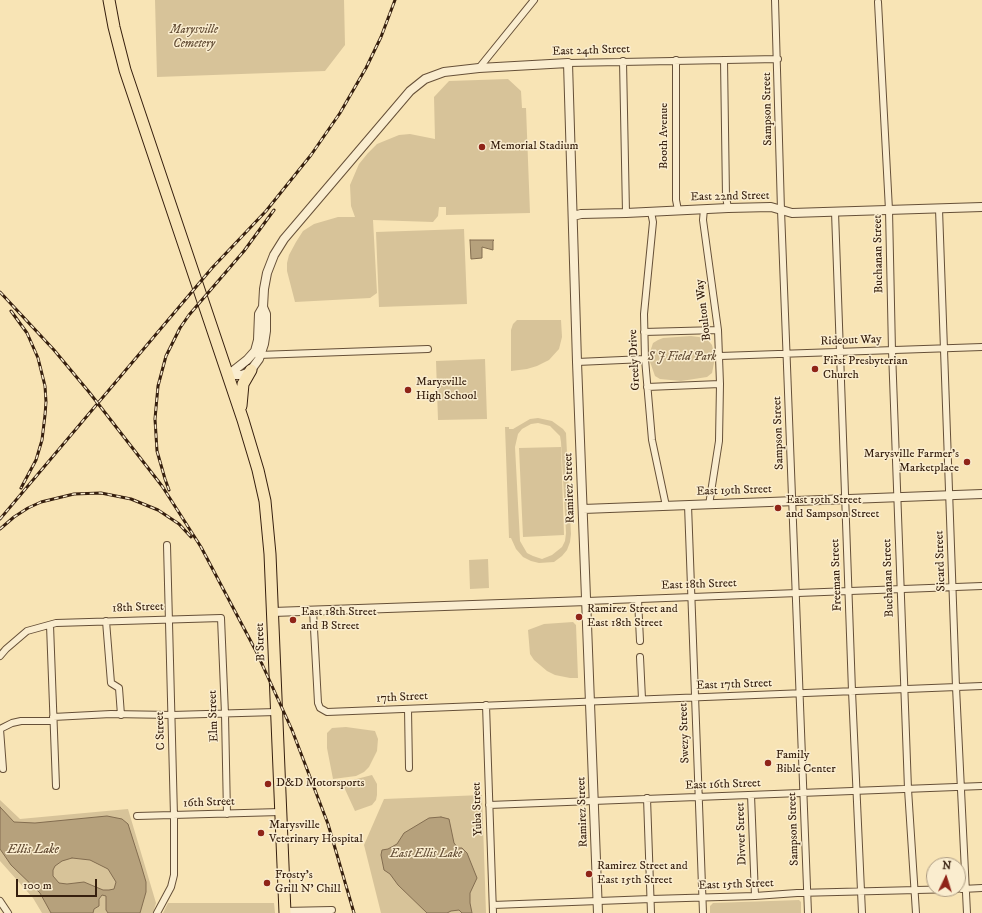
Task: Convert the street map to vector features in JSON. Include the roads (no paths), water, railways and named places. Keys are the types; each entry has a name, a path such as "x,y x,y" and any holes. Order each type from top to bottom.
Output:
{"highway":[{"name":"B Street","path":"109,0 125,70 241,413 258,470 265,500 270,539 284,912"},
{"path":"241,413 241,394 243,384 251,370"}],"street":[{"path":"479,68 534,0"},
{"name":"Sampson Street","path":"775,0 778,58 781,210 808,913"},
{"name":"Buchanan Street","path":"878,2 889,210 892,351 908,789 916,913"},
{"name":"East 24th Street","path":"263,308 264,289 269,269 274,256 284,239 410,90 426,79 444,72 479,68 568,63 778,58"},
{"name":"Booth Avenue","path":"676,60 676,200 678,210"},
{"path":"724,60 726,197 728,208"},
{"path":"623,62 626,213"},
{"name":"Ramirez Street","path":"568,63 598,913"},
{"name":"East 22nd Street","path":"573,216 581,214 728,208 771,208 792,213 982,207"},
{"name":"Boulton Way","path":"704,209 703,220 718,330 720,356 719,441 709,504"},
{"name":"Sicard Street","path":"939,209 956,687 964,857"},
{"name":"Greely Drive","path":"651,212 653,222 644,314 645,359 653,447 666,506"},
{"name":"Freeman Street","path":"836,212 848,591 862,913"},
{"path":"263,308 266,314 266,331 264,344 256,365 242,375 228,375 251,356 257,346 259,314 263,308"},
{"path":"644,332 718,330"},
{"name":"Rideout Way","path":"720,356 982,347"},
{"path":"251,356 261,354 428,349"},
{"path":"578,362 645,359"},
{"path":"647,386 720,384"},
{"name":"East 19th Street","path":"583,508 982,494"},
{"name":"Swezy Street","path":"688,505 703,913"},
{"name":"C Street","path":"157,913 171,887 174,875 172,715 167,545"},
{"name":"East 18th Street","path":"313,610 982,586"},
{"path":"638,599 640,641"},
{"path":"273,612 313,610"},
{"name":"17th Street","path":"313,610 317,698 320,708 324,711 330,712 486,705"},
{"name":"18th Street","path":"0,656 27,631 56,623 221,618"},
{"name":"Elm Street","path":"221,618 227,814"},
{"path":"106,621 111,683 119,688 122,715"},
{"path":"50,625 56,786"},
{"path":"640,657 642,699"},
{"name":"East 17th Street","path":"486,705 982,686"},
{"name":"Yuba Street","path":"486,705 493,913"},
{"path":"408,709 410,768"},
{"path":"3,769 0,729 12,723 21,721 111,714 172,715 276,712"},
{"name":"East 16th Street","path":"489,805 982,786"},
{"name":"Divver Street","path":"751,795 755,896"},
{"path":"646,798 652,913"},
{"name":"16th Street","path":"137,816 280,812"},
{"name":"East 15th Street","path":"966,889 982,888"},
{"name":"Sicard Street","path":"966,889 967,913"},
{"name":"East 15th Street","path":"493,905 926,890"},
{"path":"0,901 8,913"},
{"path":"284,912 332,910"}],"water":[{"path":"470,240 494,240 493,250 482,247 482,258 471,259"},
{"name":"Ellis Lake","path":"0,807 14,822 35,823 107,816 122,819 128,824 146,882 146,892 140,913 108,913 106,910 106,896 102,895 99,899 99,906 94,909 93,913 51,913 40,893 11,865 0,849","holes":["72,858 90,860 108,869 116,882 114,889 103,890 84,882 67,884 59,883 53,876 55,866 62,861"]},
{"path":"441,817 449,819 454,843 458,848 462,848 467,853 477,878 470,893 472,913 462,913 459,910 447,913 427,913 398,885 390,874 384,870 381,855 382,850 388,849 397,844 404,833 429,818"}],"railway":[{"path":"0,519 212,268 266,211 311,155 340,113 366,68 381,37 395,0"},
{"path":"169,490 157,451 155,419 158,386 166,356 180,328 189,315 244,251 274,210"},
{"path":"0,292 54,350 89,392 162,486 201,547 257,653 292,730 328,824 354,913"},
{"path":"11,311 27,333 38,358 45,386 46,402 42,440 36,460 21,488"},
{"path":"0,529 14,517 41,502 74,494 101,493 131,499 158,510 179,524 191,537"}],"place":[{"name":"Memorial Stadium","path":"482,147"},
{"name":"First Presbyterian Church","path":"815,369"},
{"name":"Marysville High School","path":"408,390"},
{"name":"Marysville Farmer's Marketplace","path":"967,462"},
{"name":"East 19th Street and Sampson Street","path":"778,508"},
{"name":"Ramirez Street and East 18th Street","path":"579,617"},
{"name":"East 18th Street and B Street","path":"293,620"},
{"name":"Family Bible Center","path":"768,763"},
{"name":"D&D Motorsports","path":"268,784"},
{"name":"Marysville Veterinary Hospital","path":"261,833"},
{"name":"Ramirez Street and East 15th Street","path":"589,874"},
{"name":"Frosty's Grill N' Chill","path":"267,883"}],"park label":[{"name":"Marysville Cemetery","path":"194,38"},
{"name":"S J Field Park","path":"682,358"},
{"name":"East Ellis Lake","path":"426,855"}]}
